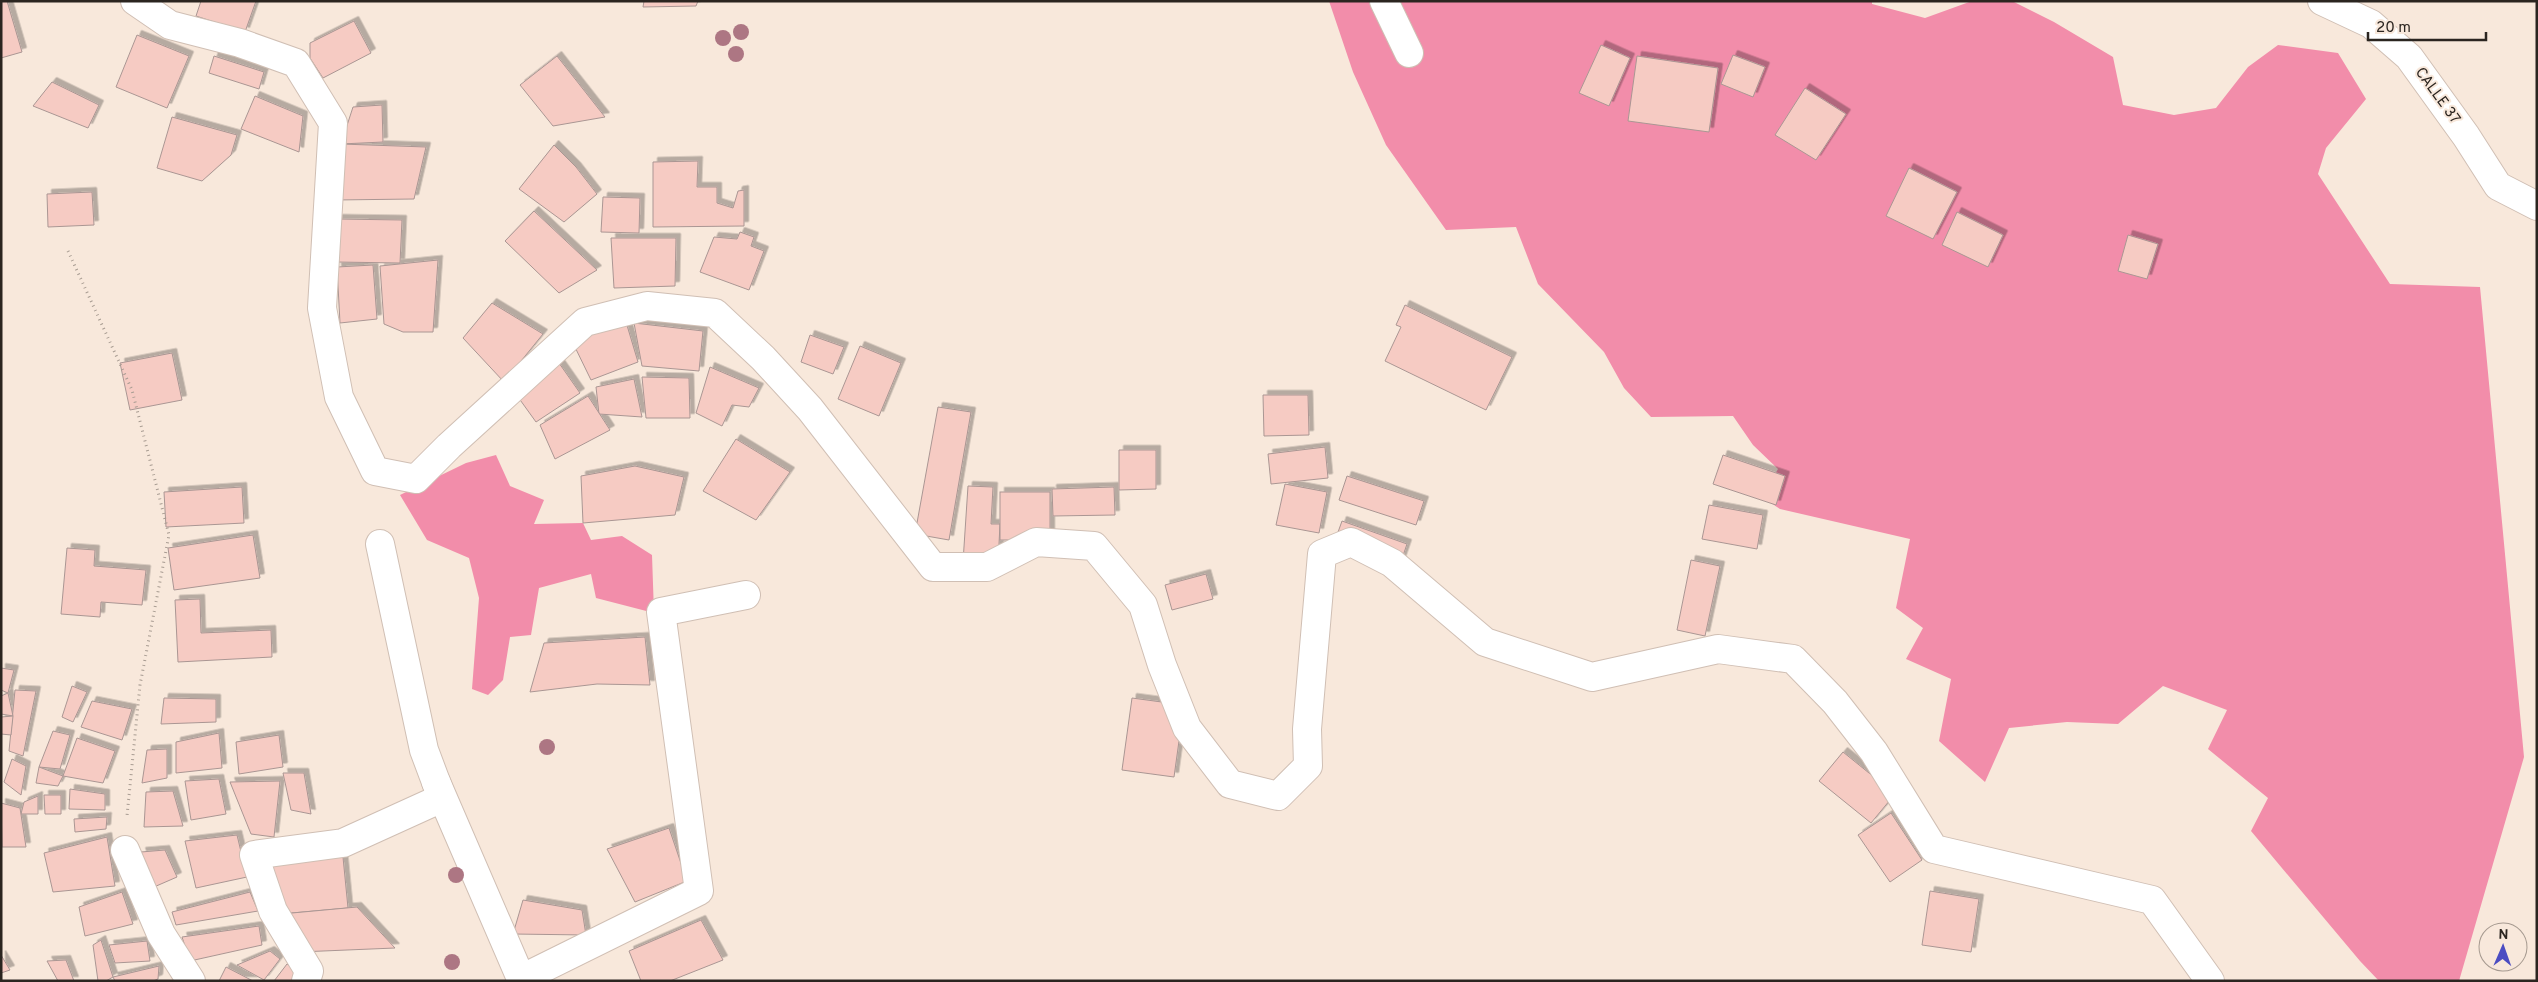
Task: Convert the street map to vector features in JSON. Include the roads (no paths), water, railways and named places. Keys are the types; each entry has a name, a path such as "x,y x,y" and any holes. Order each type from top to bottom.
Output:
{"street":[{"path":"134,1 170,25 240,43 296,64 333,123 322,308 339,397 375,471 416,479 449,446 585,322 647,306 715,313 763,358 810,409 933,567 987,567 1036,542 1094,546 1143,605 1162,665 1187,728 1230,784 1278,796 1308,766 1307,729 1322,554 1351,542 1392,563 1485,642 1592,677 1718,649 1792,659 1835,702 1874,752 1934,849 2152,900 2210,981"},
{"path":"1384,1 1409,53"},
{"name":"CALLE 37","path":"2322,1 2371,24 2409,57 2466,136 2498,186 2537,206"},
{"path":"306,981 309,972 273,911 254,855 343,843 442,798 424,750 380,544"},
{"path":"436,782 521,980 698,891 661,612 746,595"},
{"path":"125,850 161,934 191,981"}]}
